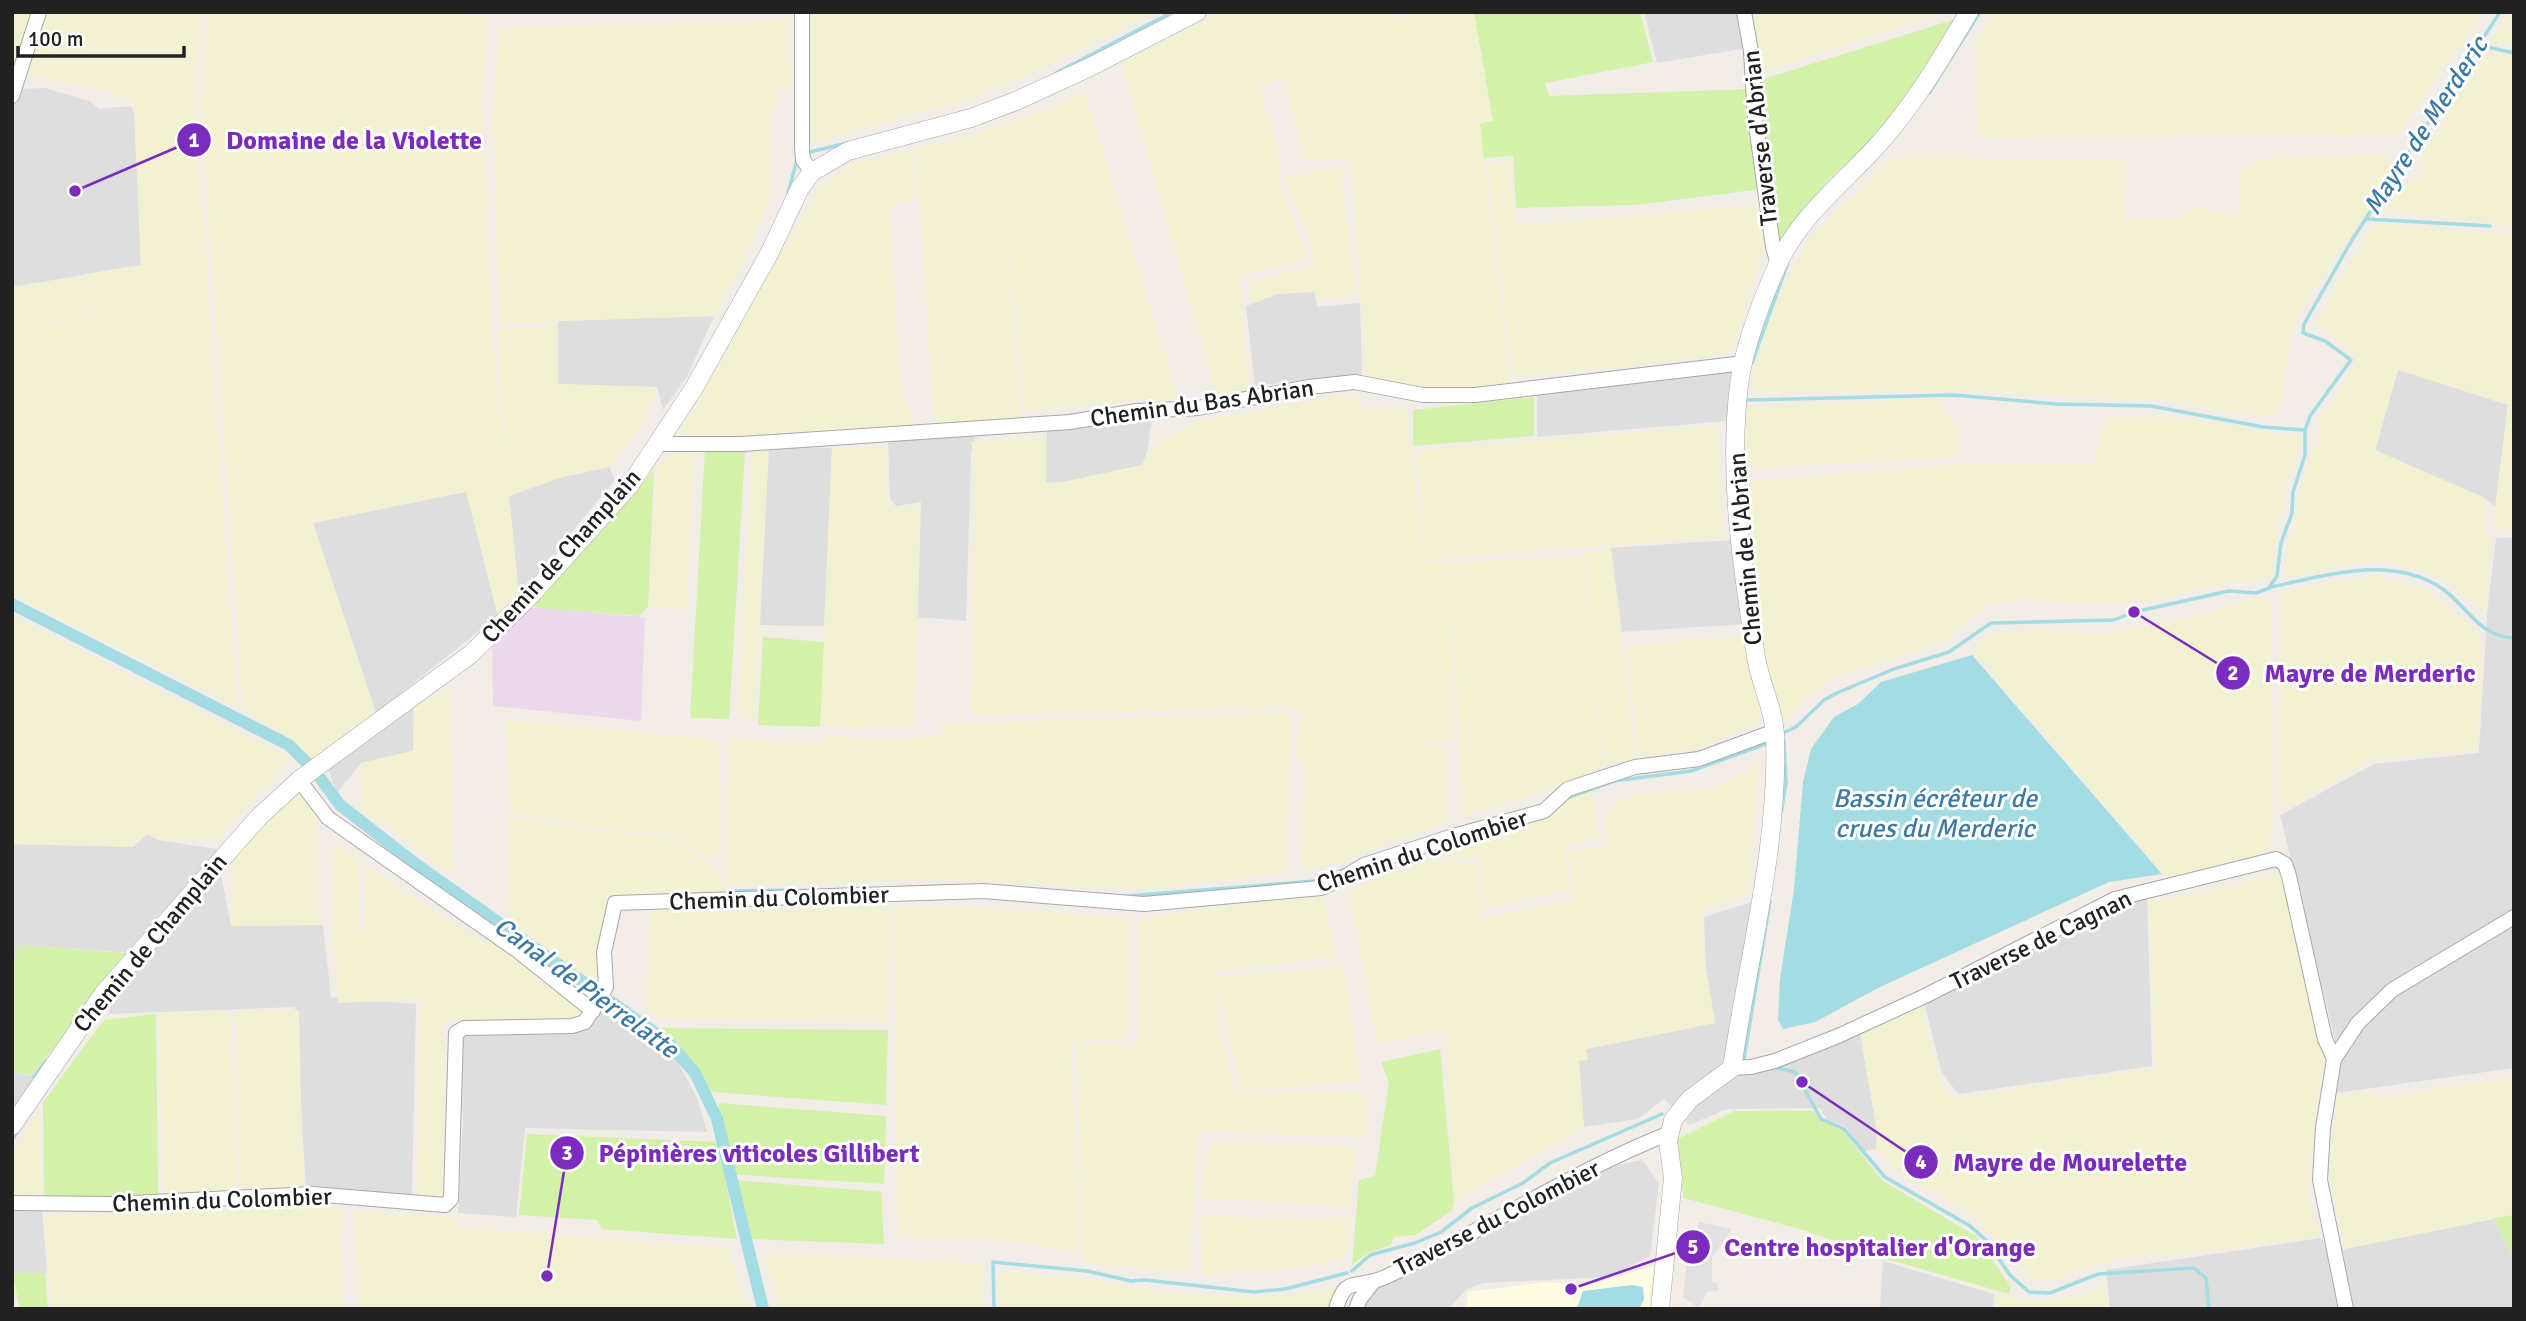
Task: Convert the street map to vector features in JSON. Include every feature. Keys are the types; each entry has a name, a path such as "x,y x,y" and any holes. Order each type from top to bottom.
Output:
{"street":[{"path":"12,96 39,12"},
{"path":"802,12 802,148 803,160 813,172"},
{"name":"Chemin de Champlain","path":"12,1126 103,994 223,855 299,780 410,701 499,629 630,485 694,388 770,252 800,188 813,172 848,151 971,118 1016,101 1197,12"},
{"name":"Traverse d'Abrian","path":"1744,12 1751,51 1755,118 1773,247 1778,264"},
{"name":"Chemin de l'Abrian","path":"1733,1065 1754,947 1768,840 1775,731 1757,666 1736,506 1735,434 1744,363 1778,264 1815,210 1876,148 1919,94 1969,12"},
{"name":"Chemin du Bas Abrian","path":"657,444 742,444 1070,422 1137,411 1198,408 1309,387 1355,382 1423,395 1475,396 1744,363"},
{"name":"Chemin du Colombier","path":"12,1203 113,1204 313,1194 445,1205 451,1199 453,1171 456,1033 464,1028 572,1026 585,1022 599,1002 604,952 615,903 983,891 1144,904 1321,888 1364,865 1544,811 1568,789 1635,767 1699,759 1775,731"},
{"path":"299,780 328,818 561,982 599,1002"},
{"name":"Traverse de Cagnan","path":"1733,1065 1762,1064 1838,1036 1925,996 2115,900 2276,859 2285,864 2289,876 2325,1039 2334,1059"},
{"path":"2346,1309 2320,1180 2323,1128 2334,1059 2358,1023 2392,990 2514,917"},
{"path":"1660,1309 1673,1178 1670,1133 1672,1121 1690,1099 1733,1065"},
{"name":"Traverse du Colombier","path":"1336,1309 1340,1295 1347,1286 1374,1281 1451,1244 1512,1208 1670,1133"},
{"path":"1356,1309 1374,1281"}],"shaded area":[{"path":"1644,12 1740,12 1747,48 1657,63"},
{"path":"45,88 89,101 100,109 131,106 134,114 141,265 12,287 12,110 19,89"},
{"path":"1315,291 1317,307 1360,303 1362,374 1255,386 1246,306 1277,294"},
{"path":"714,316 687,377 663,410 657,387 558,384 558,321"},
{"path":"1731,367 1727,421 1537,437 1537,390"},
{"path":"2398,369 2508,405 2495,507 2485,498 2375,451"},
{"path":"1154,406 1147,453 1142,465 1086,479 1046,483 1047,419"},
{"path":"976,434 971,453 966,621 918,617 921,502 896,506 890,499 888,439"},
{"path":"769,447 832,448 824,626 760,625"},
{"path":"609,467 615,480 519,595 509,496 562,477"},
{"path":"466,492 498,616 376,713 313,523"},
{"path":"2514,537 2514,1068 2336,1093 2335,1040 2280,815 2374,764 2479,753 2487,615 2496,538"},
{"path":"1732,540 1744,624 1622,632 1611,548"},
{"path":"530,607 645,617 641,721 493,706 492,642"},
{"path":"414,708 413,751 361,763 337,793 327,766 400,713"},
{"path":"147,834 158,840 216,849 231,926 323,925 331,997 416,1004 412,1195 306,1188 295,1007 108,1014 133,953 18,945 12,973 12,844 133,847"},
{"path":"2147,896 2152,1066 1958,1094 1941,1071 1924,1002 2075,925"},
{"path":"1755,901 1736,1018 1742,1065 1860,1033 1877,1131 1876,1149 1864,1151 1845,1126 1828,1121 1820,1108 1727,1109 1689,1125 1664,1099 1638,1119 1584,1127 1579,1060 1586,1049 1715,1023 1706,969 1704,917"},
{"path":"604,1009 651,1039 678,1062 698,1100 707,1132 525,1128 516,1217 458,1213 463,1126 459,1038 465,1025 577,1023"},
{"path":"12,1072 36,1076 12,1132"},
{"path":"1642,1160 1659,1183 1650,1256 1609,1277 1483,1283 1467,1289 1448,1309 1359,1309 1376,1286 1607,1167"},
{"path":"12,1207 42,1207 47,1273 12,1273"},
{"path":"2494,1218 2514,1259 2514,1309 2110,1309 2106,1270 2321,1238 2328,1250 2345,1249"},
{"path":"1699,1222 1732,1229 1712,1257 1712,1281 1717,1283 1718,1290 1707,1292 1699,1308 1683,1297 1691,1230 1697,1231"},
{"path":"1883,1261 1994,1294 1993,1309 1880,1309"},
{"path":"1654,1266 1649,1309 1467,1309 1468,1292 1545,1282 1586,1286"}],"green space":[{"path":"12,12 34,12 12,84"},
{"path":"43,12 203,12 195,100 237,707 12,594 12,329 98,315 86,274 141,265 134,101 105,90 25,74"},
{"path":"208,12 436,12 486,17 488,20 481,96 487,183 491,325 506,468 498,329 555,327 558,384 657,387 644,424 609,467 562,477 509,496 519,595 498,616 466,491 313,523 376,713 314,762 285,735 243,709 200,100"},
{"path":"807,12 1154,12 1078,52 972,98 806,145"},
{"path":"1220,12 1394,12 1396,20 1421,12 1474,12 1493,121 1480,125 1509,372 1508,386 1434,388 1367,379 1350,158 1304,160 1284,78 1258,88 1276,140 1282,169 1277,174 1307,259 1240,276 1248,391 1238,397 1217,397 1121,62"},
{"path":"1474,12 1640,12 1653,62 1545,83 1549,96 1750,89 1761,189 1635,205 1516,208 1513,156 1484,158 1480,124 1493,121"},
{"path":"1769,12 1946,12 1762,72 1751,18"},
{"path":"1993,12 2483,12 2398,135 1978,138 1976,42"},
{"path":"2510,12 2514,12 2514,46 2493,41"},
{"path":"1959,18 1917,87 1867,145 1831,177 1799,214 1779,244 1760,121 1760,80"},
{"path":"788,20 791,88 777,88 778,108 770,108 771,196 743,264 714,316 500,323 492,117 500,28"},
{"path":"2487,52 2514,57 2514,228 2490,222 2422,216 2388,209 2403,186 2424,176 2422,156"},
{"path":"1084,91 1179,401 1132,400 1024,411 1005,207 1020,418 934,425 916,148 945,143 1047,110"},
{"path":"912,151 916,200 889,205 901,391 915,426 702,438 680,433 819,186 850,164"},
{"path":"2384,155 2394,170 2300,311 2290,338 2281,408 2275,416 2231,412 2172,401 1961,390 1753,393 1752,378 1764,337 1784,285 1809,239 1893,157 2126,160 2124,219 2179,219 2192,207 2239,215 2240,170 2266,157"},
{"path":"1511,160 1515,225 1759,205 1763,248 1732,352 1652,364 1513,376 1487,166"},
{"path":"1340,166 1357,297 1316,299 1314,292 1277,294 1251,304 1249,283 1315,266 1304,225 1283,178"},
{"path":"2374,223 2486,233 2514,231 2514,528 2498,530 2493,524 2508,405 2398,370 2375,450 2485,498 2484,528 2492,536 2484,612 2440,577 2387,561 2355,564 2284,579 2288,541 2296,523 2298,495 2310,455 2320,439 2320,414 2337,397 2357,355 2314,324"},
{"path":"85,276 96,314 12,327 12,289"},
{"path":"1341,396 1359,398 1361,409 1405,408 1417,496 1420,561 1452,563 1582,556 1590,632 1584,553 1611,548 1636,759 1605,764 1594,671 1603,767 1521,799 1462,816 1453,601 1454,741 1427,744 1425,730 1426,748 1445,746 1449,822 1324,867 1300,871 1305,764 1296,757 1300,708 971,715 975,456 971,442 1046,437 1046,482 1053,484 1142,465 1159,441 1196,422"},
{"path":"1534,397 1534,436 1413,446 1413,410"},
{"path":"1935,399 1959,431 1955,457 1743,469 1747,407"},
{"path":"2104,417 2172,417 2301,437 2295,463 2286,480 2285,506 2277,529 2272,575 2259,581 2238,581 2142,602 2107,604 2016,600 1987,606 1938,645 1838,675 1806,698 1783,726 1763,653 1743,482 1959,464 2096,462"},
{"path":"1711,426 1717,428 1723,537 1426,559 1420,554 1420,481 1415,451"},
{"path":"769,447 754,721 738,714 752,448"},
{"path":"887,447 887,499 891,506 897,509 920,504 914,728 820,727 832,448"},
{"path":"705,450 745,452 729,719 690,718"},
{"path":"694,451 686,610 648,606 658,465 664,458"},
{"path":"654,470 648,606 640,616 530,607"},
{"path":"2372,576 2426,588 2480,634 2482,695 2476,749 2371,760 2297,802 2278,806 2281,591"},
{"path":"2258,598 2271,600 2273,819 2269,852 2168,878 1973,652 1990,634 2045,628 2100,635 2213,613 2230,604"},
{"path":"12,617 291,758 217,839 158,840 147,834 133,847 12,844"},
{"path":"1743,636 1762,721 1697,748 1640,757 1625,646"},
{"path":"763,637 824,642 820,727 758,725"},
{"path":"451,687 452,875 392,829 362,811 361,763 413,751 414,708"},
{"path":"1291,713 1287,872 1145,889 935,879 726,886 729,738 821,744 823,735 868,739 940,737 942,724"},
{"path":"505,720 715,739 719,745 718,856 705,859 669,834 605,829 510,812"},
{"path":"1759,765 1748,894 1701,911 1704,958 1715,1023 1586,1049 1588,1060 1579,1061 1584,1127 1454,1201 1445,1034 1441,1030 1377,1044 1349,889 1430,860 1477,864 1483,919 1574,899 1567,852 1606,845 1604,819 1617,801 1635,794 1712,788"},
{"path":"1592,787 1599,837 1564,846 1570,889 1484,909 1479,859 1440,855 1441,849 1552,811 1570,796"},
{"path":"299,792 317,818 318,925 231,926 234,859 243,846"},
{"path":"508,816 605,832 669,837 721,871 724,894 612,897 601,937 598,988 509,921"},
{"path":"333,840 358,857 359,931 365,932 366,866 484,943 493,940 583,1011 583,1018 576,1022 445,1019 441,1029 445,1039 442,1203 417,1200 420,1000 338,1003 337,959 332,947"},
{"path":"2283,872 2323,1058 2307,1196 2321,1231 2311,1238 2178,1254 2117,1258 2051,1280 2032,1279 1973,1214 1926,1189 1897,1169 1876,1149 1877,1131 1860,1033 1921,1002 1938,1075 1945,1089 1957,1098 2155,1068 2149,901 2218,889"},
{"path":"1323,894 1335,957 1217,971 1216,977 1344,966 1360,1081 1241,1091 1217,984 1218,1011 1235,1093 1366,1092 1365,1137 1197,1131 1191,1272 1083,1263 1076,1044 1138,1045 1139,918"},
{"path":"890,906 888,1022 660,1018 646,1011 650,908 666,907 686,913"},
{"path":"893,906 972,907 1129,918 1129,1037 1070,1042 1081,1254 1014,1241 898,1237"},
{"path":"18,945 126,953 33,1075 12,1072 12,973"},
{"path":"299,1010 303,1191 240,1192 235,1011"},
{"path":"230,1011 237,1190 164,1196 159,1013"},
{"path":"156,1014 158,1197 44,1199 43,1102 104,1020"},
{"path":"660,1028 888,1030 886,1105 711,1092 697,1068"},
{"path":"1440,1049 1454,1201 1452,1210 1416,1235 1394,1237 1390,1246 1369,1252 1352,1265 1359,1180 1375,1176 1389,1082 1381,1062"},
{"path":"2514,1077 2514,1215 2345,1249 2329,1173 2337,1097 2375,1090 2382,1098"},
{"path":"718,1103 886,1116 884,1184 728,1174"},
{"path":"39,1110 42,1196 12,1199 12,1154"},
{"path":"1734,1111 1813,1111 1821,1120 1843,1131 1883,1181 1976,1236 2011,1287 2009,1294 1883,1258 1803,1230 1684,1198 1675,1140"},
{"path":"527,1134 718,1142 737,1239 602,1229 597,1220 519,1215"},
{"path":"1212,1141 1356,1147 1350,1206 1200,1198 1203,1169"},
{"path":"734,1180 881,1192 884,1244 751,1239"},
{"path":"319,1207 343,1210 340,1242 344,1309 52,1309 44,1216"},
{"path":"353,1211 456,1218 457,1227 727,1248 748,1309 360,1309"},
{"path":"1201,1215 1273,1219 1352,1217 1346,1257 1301,1267 1202,1275"},
{"path":"2514,1215 2514,1259 2494,1218"},
{"path":"773,1253 984,1263 984,1309 780,1309 766,1260"},
{"path":"1005,1271 1098,1280 1150,1291 1235,1297 1293,1295 1339,1286 1332,1309 998,1309 998,1282"},
{"path":"12,1273 45,1273 48,1309 20,1309"},
{"path":"2105,1287 2108,1309 1995,1309 1995,1294 2031,1302 2061,1300"}],"water":[{"name":"Bassin écrêteur de crues du Merderic","path":"1972,655 2162,874 2109,882 1880,987 1815,1022 1783,1029 1778,1020 1780,979 1794,889 1803,782 1811,749 1834,717 1858,704 1881,682"},
{"path":"1632,1285 1643,1287 1644,1299 1639,1309 1577,1308 1583,1291"}],"waterway":[{"path":"1056,73 1172,12"},
{"path":"1929,93 1980,12"},
{"name":"Mayre de Merderic","path":"1783,733 1796,727 1824,700 1839,692 1894,669 1949,652 1991,623 2114,620 2134,612 2229,591 2256,593 2269,588 2277,576 2281,543 2292,513 2293,492 2305,455 2305,430 2310,416 2351,360 2325,341 2303,333 2304,324 2352,240 2500,12"},
{"path":"2479,45 2514,53"},
{"path":"810,152 847,143"},
{"path":"788,193 797,160"},
{"path":"2367,219 2490,226"},
{"path":"1752,363 1787,265"},
{"path":"1745,400 1954,395 2056,404 2151,406 2263,427 2305,430"},
{"path":"2271,587 2354,571 2395,571 2435,584 2455,599 2480,625 2501,636 2514,638"},
{"name":"Canal de Pierrelatte","path":"12,604 289,745 310,766"},
{"name":"Mayre de Merderic","path":"1781,813 1786,783 1784,741"},
{"path":"1567,798 1614,781 1691,771 1766,744"},
{"name":"Canal de Pierrelatte","path":"318,775 340,805 417,865 668,1042 695,1073 717,1119 763,1309"},
{"path":"1127,896 1315,881 1347,868"},
{"path":"907,887 948,886"},
{"path":"730,891 794,890"},
{"name":"Mayre de Merderic","path":"1744,1059 1770,901"},
{"path":"34,1077 46,1061"},
{"path":"1773,1067 1795,1072 1821,1119 1844,1129 1885,1177 1970,1226 1986,1240 2010,1275 2029,1292 2050,1293 2098,1274 2194,1268 2206,1278 2209,1309"},
{"name":"Mayre de Merderic","path":"1352,1271 1370,1255 1415,1243 1441,1232 1472,1208 1523,1183 1550,1163 1662,1114"},
{"path":"12,1141 17,1132"},
{"name":"Mayre de Merderic","path":"994,1309 993,1262 1087,1271 1131,1281 1145,1280 1254,1292 1285,1289 1347,1273"}],"place":[{"name":"Domaine de la Violette","path":"75,191"},
{"name":"Mayre de Merderic","path":"2134,612"},
{"name":"Mayre de Mourelette","path":"1802,1082"},
{"name":"Pépinières viticoles Gillibert","path":"547,1276"},
{"name":"Centre hospitalier d'Orange","path":"1571,1289"}]}
